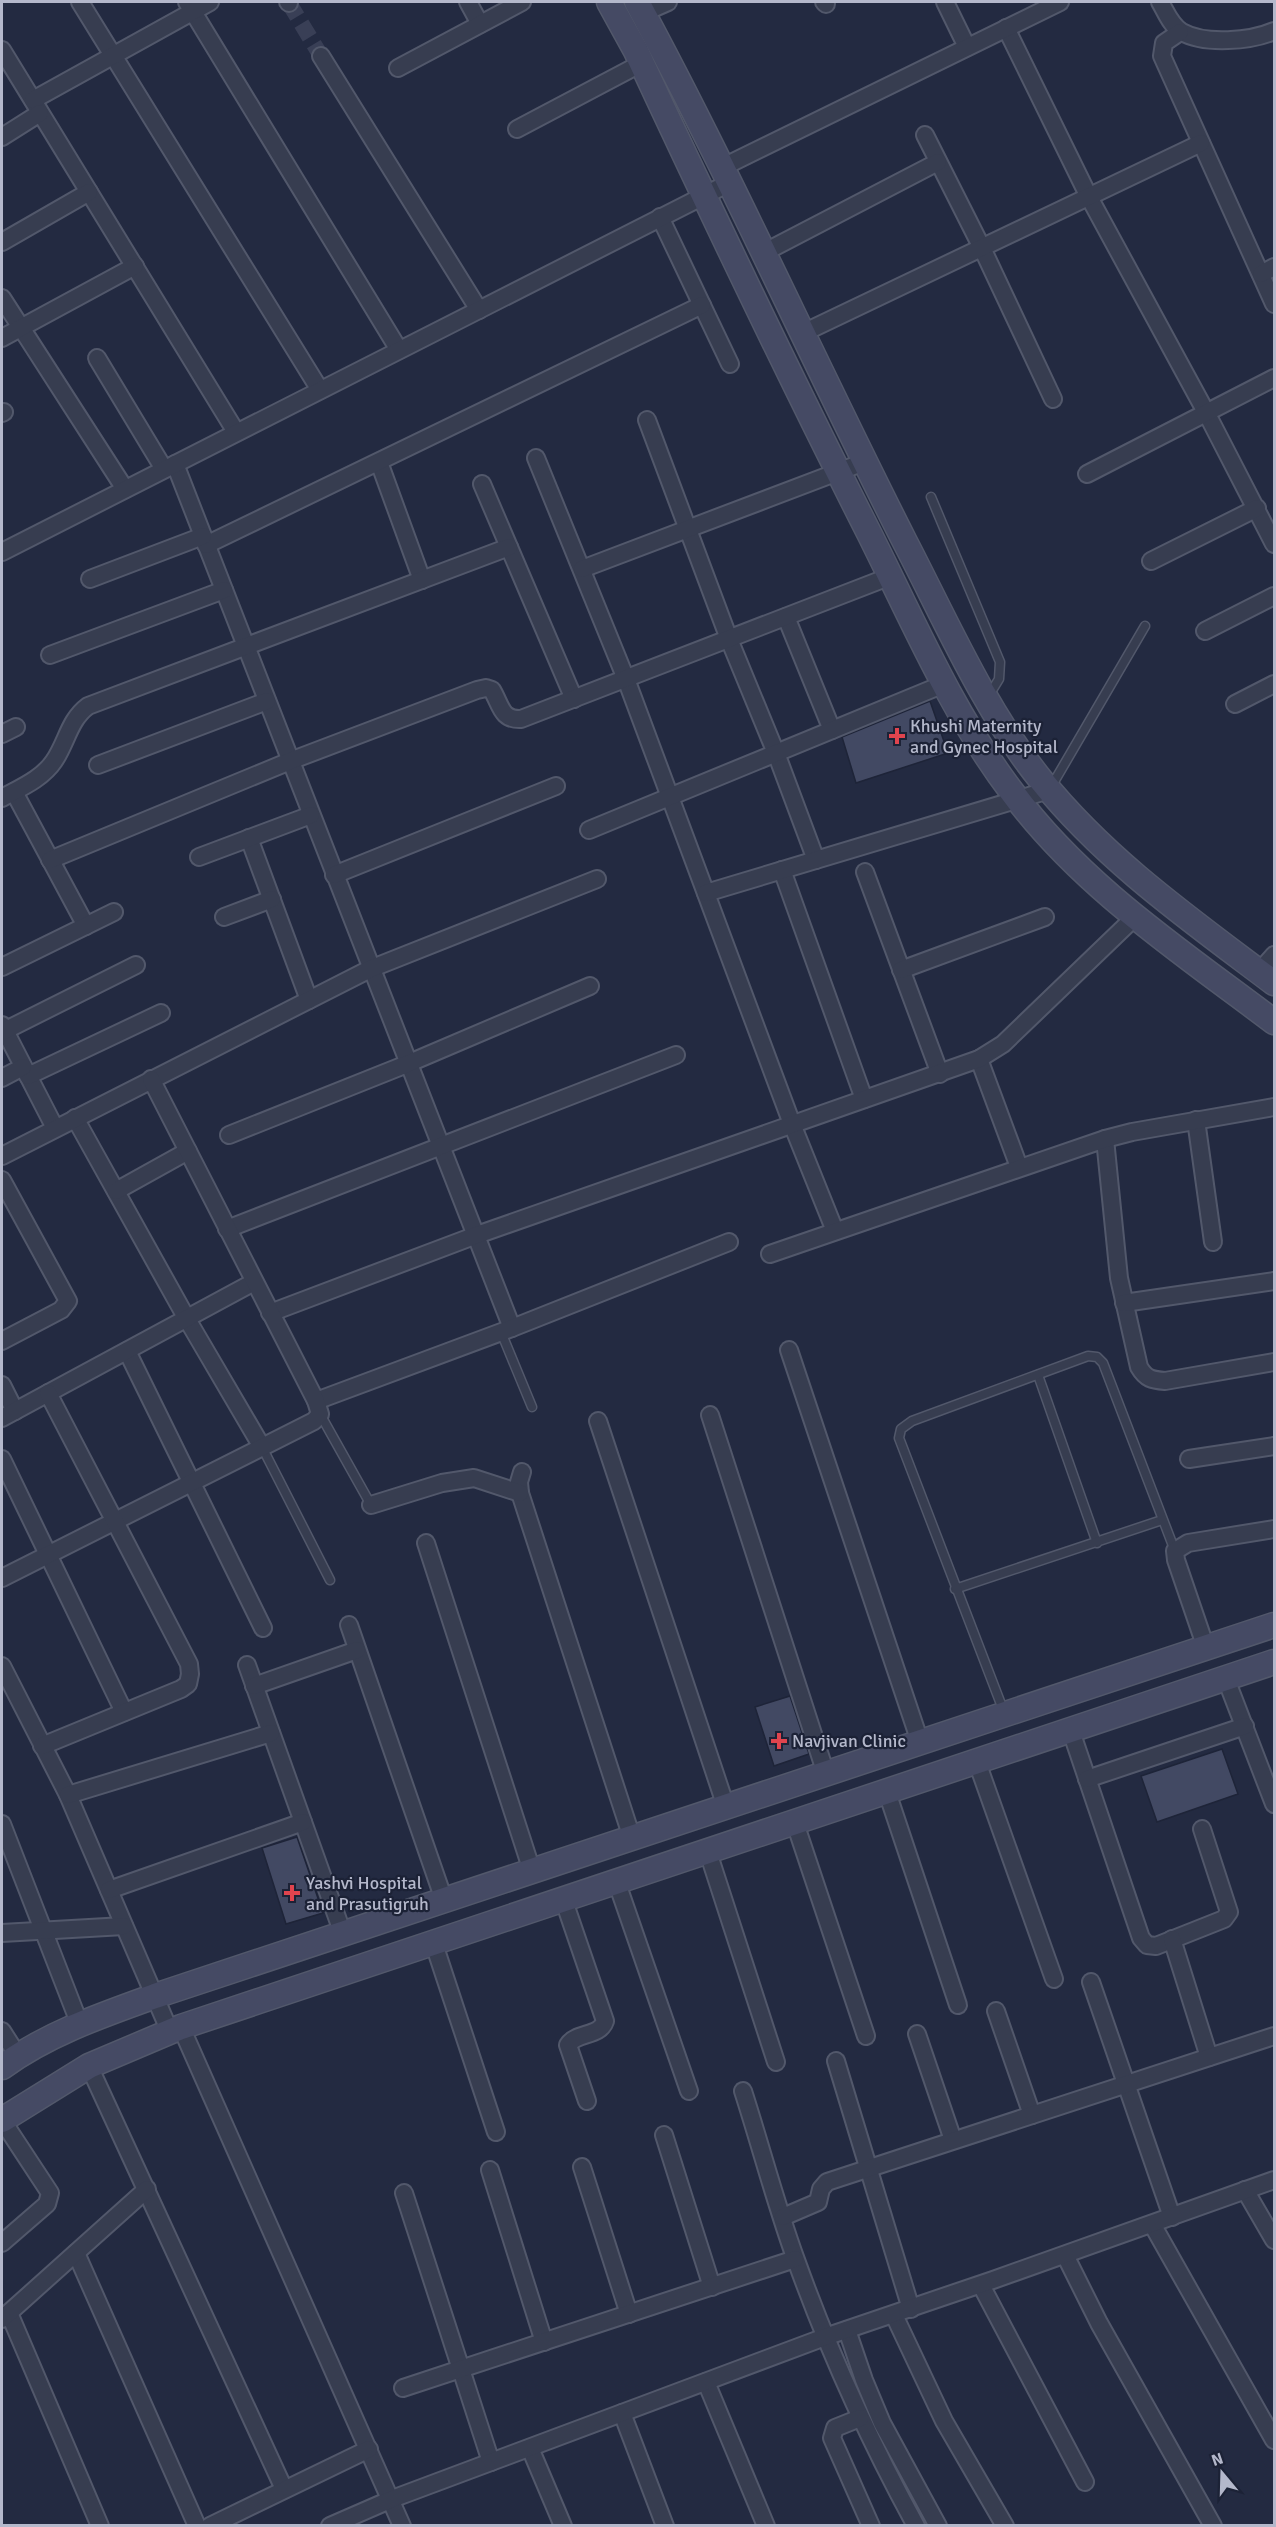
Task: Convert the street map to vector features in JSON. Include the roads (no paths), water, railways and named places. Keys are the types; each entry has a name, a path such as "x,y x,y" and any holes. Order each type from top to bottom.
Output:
{"main road":[{"path":"609,2 642,63 838,471 958,711 1018,800 1068,857 1136,916 1275,1023"},
{"path":"640,7 803,333 864,462 987,700 1049,790 1093,838 1158,896 1269,970"},
{"path":"10,2062 80,2025 155,1996 1275,1625"},
{"path":"2,2120 89,2066 175,2029 1275,1662"}],"street":[{"path":"80,2 320,390"},
{"path":"2,137 37,107 114,55 190,6 210,2"},
{"path":"468,2 480,24"},
{"path":"398,68 522,2"},
{"path":"640,7 668,2"},
{"path":"945,2 968,47"},
{"path":"1160,2 1170,21 1180,32 1196,38 1231,40 1275,31"},
{"path":"2,552 705,194 725,175 1052,3"},
{"path":"190,6 399,350"},
{"path":"1006,28 1089,197 1275,544"},
{"path":"1180,32 1164,43 1162,56 1201,143 1268,270 1275,304"},
{"path":"2,50 236,432"},
{"path":"321,56 478,310"},
{"path":"517,129 642,63"},
{"path":"925,135 982,248 1053,399"},
{"path":"803,333 1201,143"},
{"path":"763,253 938,162"},
{"path":"2,242 89,192"},
{"path":"660,217 730,364"},
{"path":"2,338 135,266"},
{"path":"2,298 125,489"},
{"path":"90,579 205,540 379,462 702,305"},
{"path":"98,358 169,467 205,540 474,1236 506,1330"},
{"path":"1087,474 1275,378"},
{"path":"647,420 729,639 776,753 816,860"},
{"path":"537,458 626,679 792,1124 835,1231"},
{"path":"379,462 422,580"},
{"path":"582,569 864,462"},
{"path":"482,484 574,699"},
{"path":"1151,561 1257,508"},
{"path":"86,926 50,860 8,795 40,775 53,763 74,719 88,706 245,645 509,548"},
{"path":"50,860 290,761 486,688 492,690 504,714 511,720 521,720 891,576"},
{"path":"50,655 224,590"},
{"path":"1205,631 1275,596"},
{"path":"786,617 832,730"},
{"path":"589,830 944,684"},
{"path":"1235,704 1275,684"},
{"path":"98,765 267,701"},
{"path":"334,875 556,786"},
{"path":"706,893 1049,790"},
{"path":"199,857 311,815"},
{"path":"249,838 309,1000"},
{"path":"782,870 864,1099"},
{"path":"865,872 940,1074"},
{"path":"2,1156 370,969 597,879"},
{"path":"224,917 272,899"},
{"path":"2,967 114,912"},
{"path":"270,1313 474,1236 979,1059 1003,1044 1136,916"},
{"path":"901,970 1046,917"},
{"path":"55,1128 3,1028 136,965"},
{"path":"229,1135 407,1064 590,986"},
{"path":"2,1078 26,1072 161,1013"},
{"path":"227,1229 676,1055"},
{"path":"979,1059 1019,1167"},
{"path":"2,1578 314,1421 318,1408 152,1079"},
{"path":"770,1254 1105,1139 1196,1120 1275,1107"},
{"path":"75,1118 187,1319 262,1447"},
{"path":"1196,1120 1213,1242"},
{"path":"1105,1139 1119,1278 1139,1367 1144,1376 1153,1380 1165,1381 1275,1362"},
{"path":"116,1191 188,1151"},
{"path":"2,1180 68,1301 61,1310 2,1341"},
{"path":"318,1408 506,1330 729,1242"},
{"path":"1124,1303 1275,1281"},
{"path":"2,1385 8,1414 254,1282"},
{"path":"789,1350 920,1742"},
{"path":"126,1352 263,1628"},
{"path":"42,1746 181,1689 188,1684 190,1674 189,1664 48,1393"},
{"path":"710,1414 826,1774"},
{"path":"598,1421 726,1807"},
{"path":"1189,1459 1275,1446"},
{"path":"2,1459 124,1712"},
{"path":"522,1472 519,1482 520,1493 632,1838"},
{"path":"371,1505 442,1483 474,1478 520,1493"},
{"path":"1206,1648 1175,1551 1188,1543 1275,1529"},
{"path":"426,1543 532,1871"},
{"path":"349,1625 444,1900"},
{"path":"254,1686 357,1650"},
{"path":"247,1665 343,1934"},
{"path":"2,1666 68,1795 155,1996 175,2029 392,2499 402,2526"},
{"path":"1226,1679 1275,1804"},
{"path":"1087,1779 1245,1726"},
{"path":"1071,1731 1142,1938 1147,1945 1156,1946 1172,1940 1224,1919 1229,1912 1202,1829"},
{"path":"68,1795 271,1733"},
{"path":"976,1762 1054,1980"},
{"path":"887,1792 958,2005"},
{"path":"109,1890 303,1822"},
{"path":"795,1823 866,2036"},
{"path":"2,1824 80,2025"},
{"path":"708,1852 776,2062"},
{"path":"617,1882 689,2091"},
{"path":"564,1901 604,2021 599,2029 577,2038 568,2045 587,2101"},
{"path":"2,1933 124,1926"},
{"path":"1172,1940 1209,2057"},
{"path":"434,1944 496,2133"},
{"path":"1091,1982 1172,2217"},
{"path":"996,2011 1032,2115"},
{"path":"2,2031 10,2062"},
{"path":"917,2034 954,2140"},
{"path":"783,2217 818,2202 821,2189 827,2182 1275,2036"},
{"path":"836,2061 911,2309"},
{"path":"89,2066 284,2489"},
{"path":"743,2091 795,2259 825,2337 860,2418 916,2526"},
{"path":"2,2120 50,2193 47,2204 2,2243"},
{"path":"664,2135 712,2287"},
{"path":"582,2167 629,2314"},
{"path":"490,2170 544,2342"},
{"path":"330,2526 392,2499 825,2337 981,2285 1275,2180"},
{"path":"100,2526 5,2316 147,2189"},
{"path":"1245,2190 1275,2240"},
{"path":"404,2193 491,2462"},
{"path":"1152,2224 1275,2440"},
{"path":"76,2253 197,2526"},
{"path":"1065,2255 1099,2323 1213,2526"},
{"path":"403,2388 795,2259"},
{"path":"981,2285 1085,2482"},
{"path":"894,2315 944,2421 1005,2526"},
{"path":"847,2330 882,2423 938,2526"},
{"path":"706,2382 766,2526"},
{"path":"622,2413 665,2526"},
{"path":"860,2418 835,2428 832,2438 871,2526"},
{"path":"530,2448 563,2526"},
{"path":"210,2526 369,2449"}],"lane":[{"path":"931,497 1000,662 999,679 987,700"},
{"path":"1049,790 1145,626"},
{"path":"506,1330 532,1407"},
{"path":"1005,1714 899,1438 901,1429 912,1421 1088,1356 1097,1357 1103,1363 1175,1551"},
{"path":"1038,1375 1097,1543"},
{"path":"318,1408 371,1505"},
{"path":"262,1447 330,1580"},
{"path":"956,1589 1162,1520"}],"tunnel":[{"path":"289,3 321,56"}],"place":[{"name":"Khushi Maternity and Gynec Hospital","path":"897,736"},
{"name":"Navjivan Clinic","path":"779,1741"},
{"name":"Yashvi Hospital and Prasutigruh","path":"292,1893"}]}
